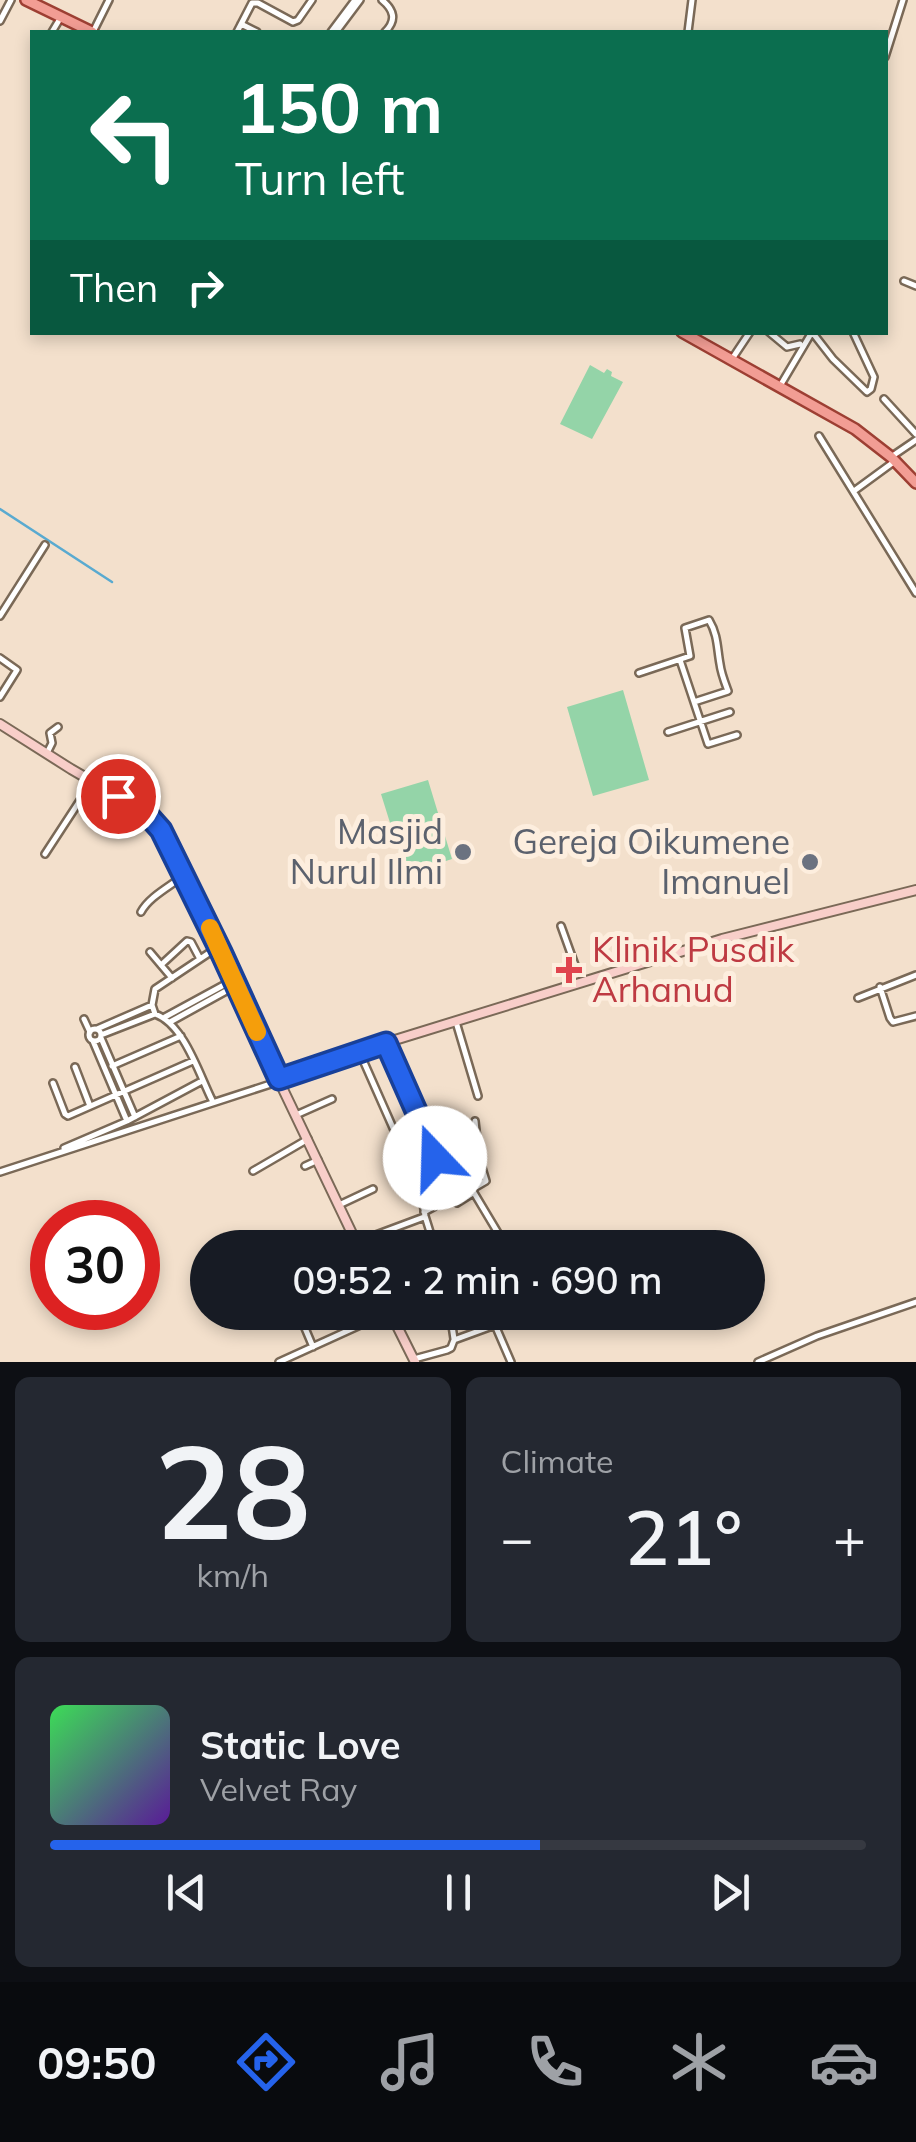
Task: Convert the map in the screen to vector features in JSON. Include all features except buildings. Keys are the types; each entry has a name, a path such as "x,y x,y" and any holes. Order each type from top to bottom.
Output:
{"main road":[{"path":"26,0 89,30"},
{"path":"688,335 855,428 916,483"}],"street":[{"path":"0,21 11,0"},
{"path":"94,30 110,0"},
{"path":"287,30 312,0"},
{"path":"336,30 358,0"},
{"path":"379,0 392,11 392,24 387,30"},
{"path":"888,49 904,0"},
{"path":"238,30 254,2 292,22"},
{"path":"688,30 689,2"},
{"path":"53,30 61,17"},
{"path":"241,24 254,30"},
{"path":"904,281 916,286"},
{"path":"732,359 748,335"},
{"path":"772,335 786,347 806,342"},
{"path":"780,386 810,335"},
{"path":"814,335 862,390 869,392 874,376 854,335"},
{"path":"854,491 916,438 884,399"},
{"path":"819,436 916,593"},
{"path":"0,616 45,545"},
{"path":"639,673 690,656 684,628 707,620 719,646 728,692 694,702"},
{"path":"0,658 15,667 17,673 0,697"},
{"path":"680,660 708,744 737,735"},
{"path":"668,732 730,712"},
{"path":"0,724 155,820 219,947 351,1230"},
{"path":"47,753 52,743 50,733 58,727"},
{"path":"45,854 92,782"},
{"path":"141,912 148,901 184,875"},
{"path":"0,1172 510,1004 722,940 916,890"},
{"path":"561,926 575,965"},
{"path":"161,965 187,941 200,959"},
{"path":"212,1100 181,1036 152,1006 154,989 219,947"},
{"path":"150,952 172,978"},
{"path":"858,998 916,975"},
{"path":"168,1019 235,982"},
{"path":"880,987 894,1022 916,1016"},
{"path":"96,1035 152,1006"},
{"path":"96,1035 156,1014"},
{"path":"84,1019 112,1066 127,1121"},
{"path":"456,1021 478,1096"},
{"path":"96,1035 135,1117"},
{"path":"112,1066 181,1036"},
{"path":"359,1051 409,1164 417,1166 436,1156 386,1043"},
{"path":"54,1084 66,1115 193,1061"},
{"path":"75,1067 90,1106"},
{"path":"64,1148 127,1121 202,1081"},
{"path":"296,1115 332,1099"},
{"path":"473,1194 474,1188 486,1181 475,1121"},
{"path":"253,1171 308,1139"},
{"path":"452,1156 496,1230"},
{"path":"305,1166 318,1160"},
{"path":"417,1166 430,1230"},
{"path":"339,1205 373,1189"},
{"path":"390,1230 450,1198 456,1203 473,1194"},
{"path":"758,1362 817,1336 916,1302"},
{"path":"303,1330 313,1348"},
{"path":"279,1362 296,1359 351,1330"},
{"path":"399,1330 415,1361 449,1349 454,1340 453,1330"},
{"path":"454,1340 481,1330"},
{"path":"497,1330 511,1362"}],"green space":[{"path":"590,365 604,373 607,369 623,382 592,439 560,424"},
{"path":"623,690 649,780 593,796 567,707"},
{"path":"428,780 452,859 406,874 381,794"}],"waterway":[{"path":"0,509 112,582"}],"slow traffic":[{"path":"210,928 257,1032"}],"place":[{"name":"Masjid Nurul Ilmi","path":"463,852"},
{"name":"Gereja Oikumene Imanuel","path":"810,862"},
{"name":"Klinik Pusdik Arhanud","path":"569,970"}],"route":[{"path":"118,796 145,812 161,830 279,1079 386,1043 435,1158"}]}
